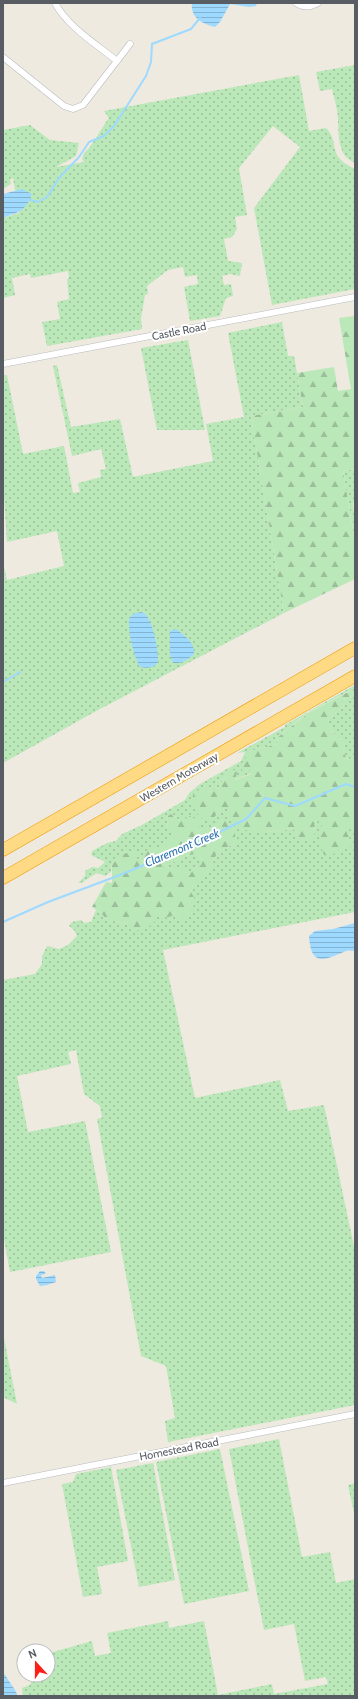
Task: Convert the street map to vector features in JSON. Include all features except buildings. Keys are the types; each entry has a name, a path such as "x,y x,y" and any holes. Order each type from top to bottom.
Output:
{"highway":[{"path":"3,850 355,648"},
{"name":"Western Motorway","path":"3,878 355,676"}],"street":[{"path":"55,3 60,12 72,24 117,61"},
{"path":"296,3 306,7 313,6 318,3"},
{"path":"3,57 64,106 73,109 83,105 130,44"},
{"name":"Castle Road","path":"3,364 355,297"},
{"name":"Homestead Road","path":"3,1483 355,1414"}],"green space":[{"path":"355,65 355,163 349,160 345,155 340,144 337,112 332,89 320,91 316,72"},
{"path":"299,75 309,131 326,128 333,139 335,149 340,159 355,169 355,289 272,305 254,208 300,147 273,126 239,168 247,215 235,217 237,229 232,237 224,239 228,261 242,263 240,276 230,274 222,276 224,285 231,284 233,296 226,298 220,316 190,321 184,287 198,284 197,275 185,277 183,267 168,270 147,286 148,294 145,295 141,318 142,329 47,346 42,322 60,319 57,302 69,299 67,280 69,277 68,271 31,278 30,274 12,278 15,295 3,298 3,218 19,213 13,178 10,179 11,184 3,189 3,130 30,125 50,140 79,143 76,156 56,167 84,162 82,159 84,153 91,146 109,118 104,111"},
{"path":"355,316 355,469 343,471 355,542 355,579 284,613 251,416 303,407 297,373 334,367 338,391 351,389 339,318"},
{"path":"282,322 288,356 294,356 303,407 251,416 284,613 98,710 3,763 3,562 7,580 64,566 57,531 7,542 4,496 3,375 7,375 23,454 64,446 73,493 80,492 78,483 101,477 100,470 106,469 101,449 72,456 53,366 57,365 71,427 120,419 133,477 213,461 206,424 244,417 228,333"},
{"path":"188,340 205,430 157,430 141,348"},
{"path":"355,469 355,500 353,504 355,542 343,471"},
{"path":"355,685 355,690 353,692 349,691 307,713 277,738 278,744 251,751 243,771 249,769 252,773 234,780 228,772 218,788 211,791 214,818 221,807 228,807 240,829 277,832 294,828 315,832 314,825 317,821 355,814 355,912 163,950 195,1098 280,1080 288,1111 324,1105 355,1251 355,1405 168,1442 165,1421 175,1418 166,1366 141,1356 97,1119 102,1118 100,1106 84,1094 76,1050 68,1052 71,1064 17,1076 28,1132 85,1121 111,1252 10,1272 3,1234 3,980 35,974 42,964 42,956 47,946 59,949 68,945 77,936 74,930 69,926 72,922 81,920 84,923 91,922 96,910 109,922 114,921 127,924 194,898 191,892 193,885 210,868 217,853 235,843 234,837 212,829 199,830 181,822 171,814 168,816 167,829 173,827 178,832 177,836 163,848 142,861 126,855 121,856 112,863 111,872 105,876 97,873 81,883 78,883 85,876 85,871 92,867 98,868 105,862 91,855 92,851 107,843 116,841 122,834 142,825 185,800 189,793 200,784 241,761 245,752 237,753 285,727 285,725"},
{"path":"355,690 355,694 342,701 344,707 328,719 331,731 345,744 343,752 348,760 355,755 355,827 346,831 352,844 348,850 343,847 331,856 324,855 319,839 323,823 317,821 314,825 315,832 313,839 300,842 293,828 277,832 240,829 227,817 228,807 221,807 214,818 204,821 196,812 191,801 194,793 203,787 211,791 218,788 228,772 238,769 235,780 251,774 249,769 242,772 242,763 251,751 278,744 277,738 308,713 350,691 353,692"},
{"path":"355,694 355,755 349,761 343,752 345,744 331,731 328,719 344,707 342,701"},
{"path":"171,814 181,822 189,816 200,821 200,830 204,828 211,829 218,820 226,821 235,827 235,843 217,853 207,875 193,885 191,892 197,903 192,907 189,915 178,921 175,918 175,914 170,917 165,917 155,913 155,921 146,928 140,930 128,929 127,924 114,921 109,922 101,913 92,907 106,882 112,883 112,863 121,855 135,851 137,859 142,861 148,849 163,848 169,839 177,836 177,832 171,832 173,828 167,829 168,816","holes":["196,854 202,860 202,864 196,867 189,875 185,868 171,869 164,864 171,864 183,857"]},
{"path":"196,854 202,860 202,865 196,867 189,875 185,869 171,869 163,863 171,864 183,857"},
{"path":"3,1333 17,1404 3,1397"},
{"path":"279,1439 302,1557 330,1552 336,1583 355,1579 355,1696 23,1696 22,1688 30,1685 31,1683 56,1683 56,1651 92,1641 95,1656 111,1653 107,1633 168,1621 169,1628 204,1621 218,1695 272,1684 274,1694 328,1684 326,1677 305,1681 294,1624 264,1630 229,1449"},
{"path":"220,1449 249,1591 184,1604 156,1462"},
{"path":"153,1463 175,1580 139,1587 116,1470"},
{"path":"111,1467 128,1561 97,1567 102,1594 83,1597 62,1484 73,1482 76,1474"},
{"path":"355,1483 355,1518 348,1485"}],"water":[{"path":"192,3 257,3 256,6 249,7 230,4 220,22 215,27 201,22 195,16"},
{"path":"22,189 32,194 26,205 18,212 3,218 3,194"},
{"path":"141,612 145,614 151,624 157,646 157,663 149,668 140,667 135,656 130,637 129,619 133,614"},
{"path":"176,629 191,643 194,654 184,661 173,663 170,654 170,631"},
{"path":"355,923 355,951 347,951 326,959 316,957 310,946 309,936 315,931 333,929"},
{"path":"40,1271 44,1271 46,1274 41,1275 42,1278 55,1275 56,1282 40,1286 36,1276"},
{"path":"3,1672 15,1690 18,1696 3,1696"}],"waterway":[{"path":"27,199 38,202 47,197 59,178 79,157 89,142 104,136 114,126 146,76 151,62 152,44 191,29 200,18"},
{"path":"3,682 20,672"},
{"name":"Claremont Creek","path":"3,922 48,902 120,875 199,842 246,819 265,798 295,806 346,784 355,787"}]}
